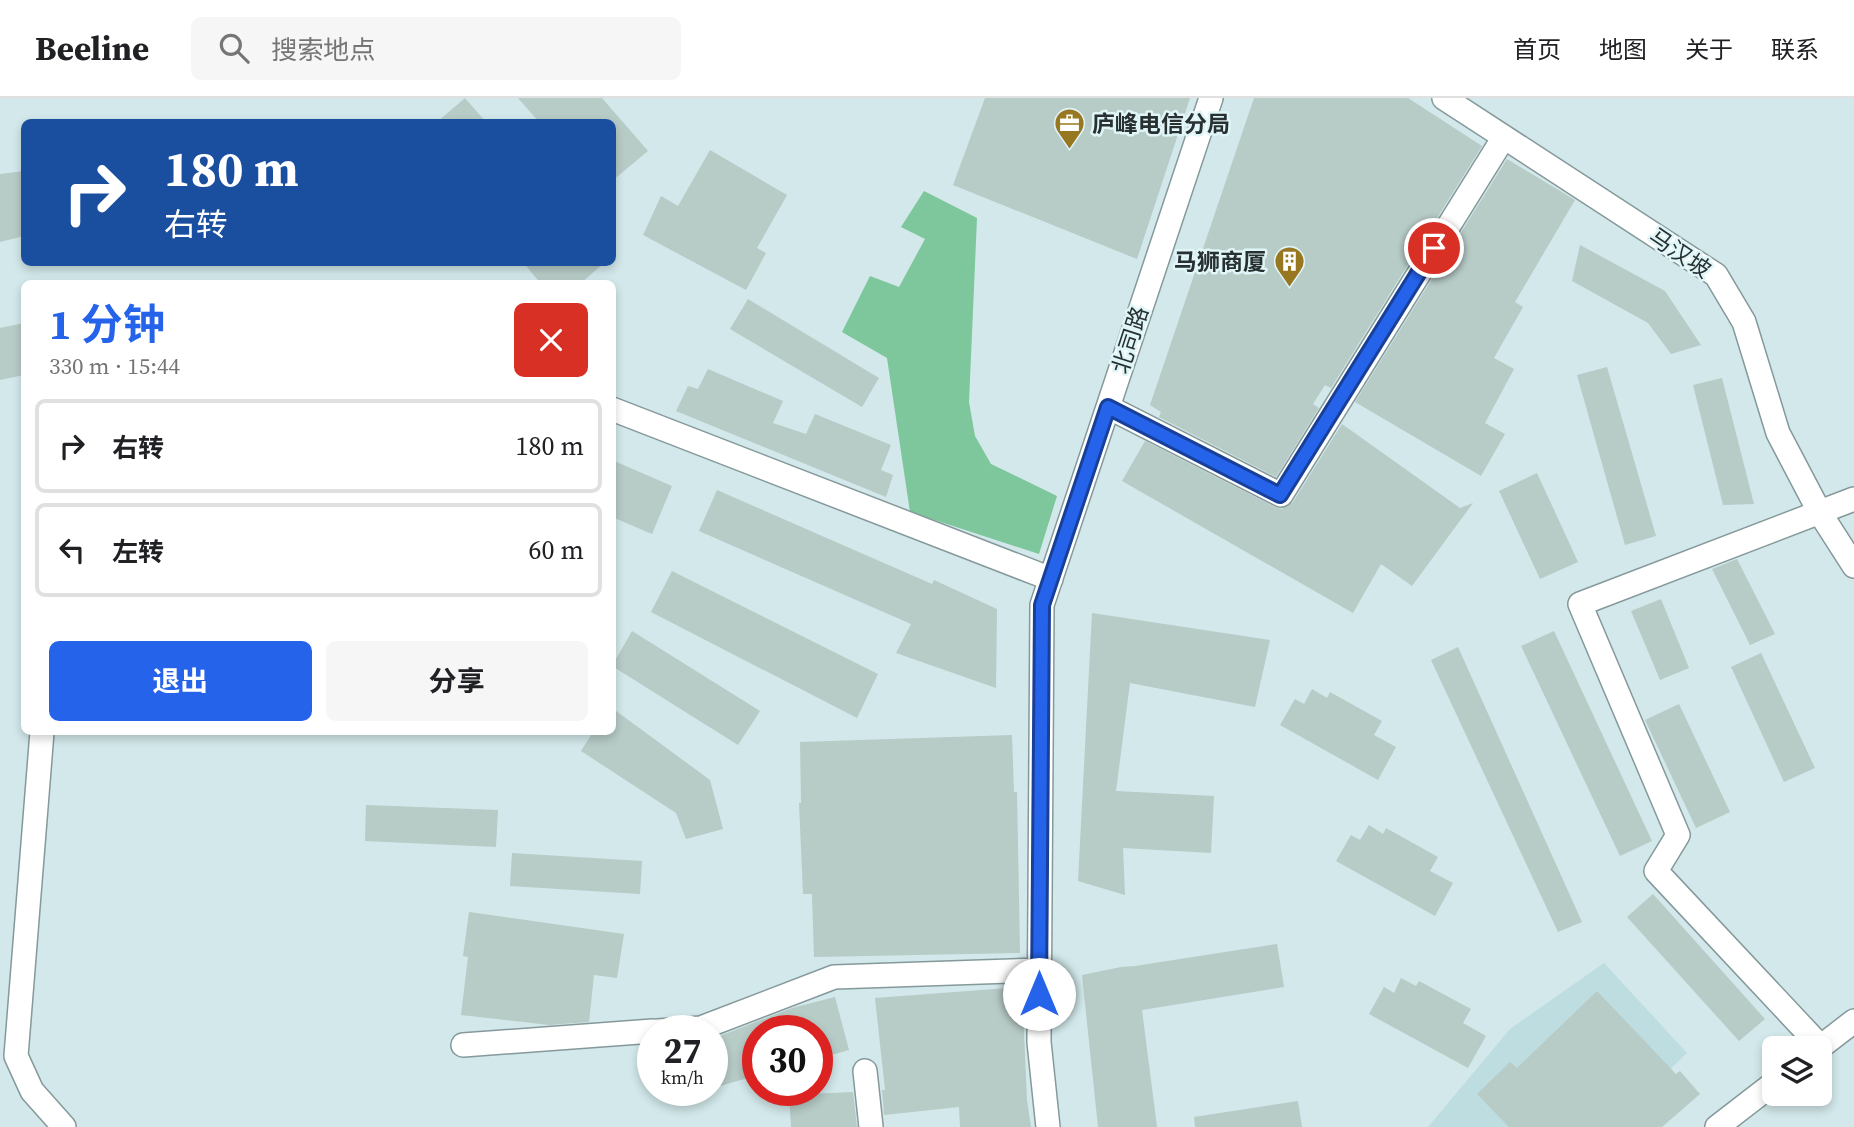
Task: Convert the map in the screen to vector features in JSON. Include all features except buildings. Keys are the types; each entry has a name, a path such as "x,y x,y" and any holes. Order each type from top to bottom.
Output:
{"street":[{"name":"北司路","path":"1048,1127 1039,1042 1042,605 1210,98"},
{"name":"马汉坡","path":"1444,98 1716,275 1744,322 1778,433 1820,513 1854,566"},
{"path":"1108,407 1280,495 1504,137"},
{"path":"616,411 1051,579"},
{"path":"1810,1036 1656,871 1678,835 1580,604 1854,499"},
{"path":"42,735 16,1056 32,1091 64,1127"},
{"path":"728,1018 834,977 1039,970"},
{"path":"1832,1038 1854,1021"},
{"path":"463,1045 637,1032"},
{"path":"865,1071 871,1127"},
{"path":"1717,1127 1762,1092"}],"shaded area":[{"path":"1604,963 1687,1053 1610,1127 1428,1127 1510,1029"}],"green space":[{"path":"924,191 977,218 969,402 975,436 991,464 1057,496 1039,554 910,512 887,358 842,332 870,276 899,287 925,239 901,227"}],"place":[{"name":"庐峰电信分局","path":"1069,151"},
{"name":"马狮商厦","path":"1289,289"}],"route":[{"path":"1039,994 1042,605 1108,407 1280,495 1434,248"}]}
